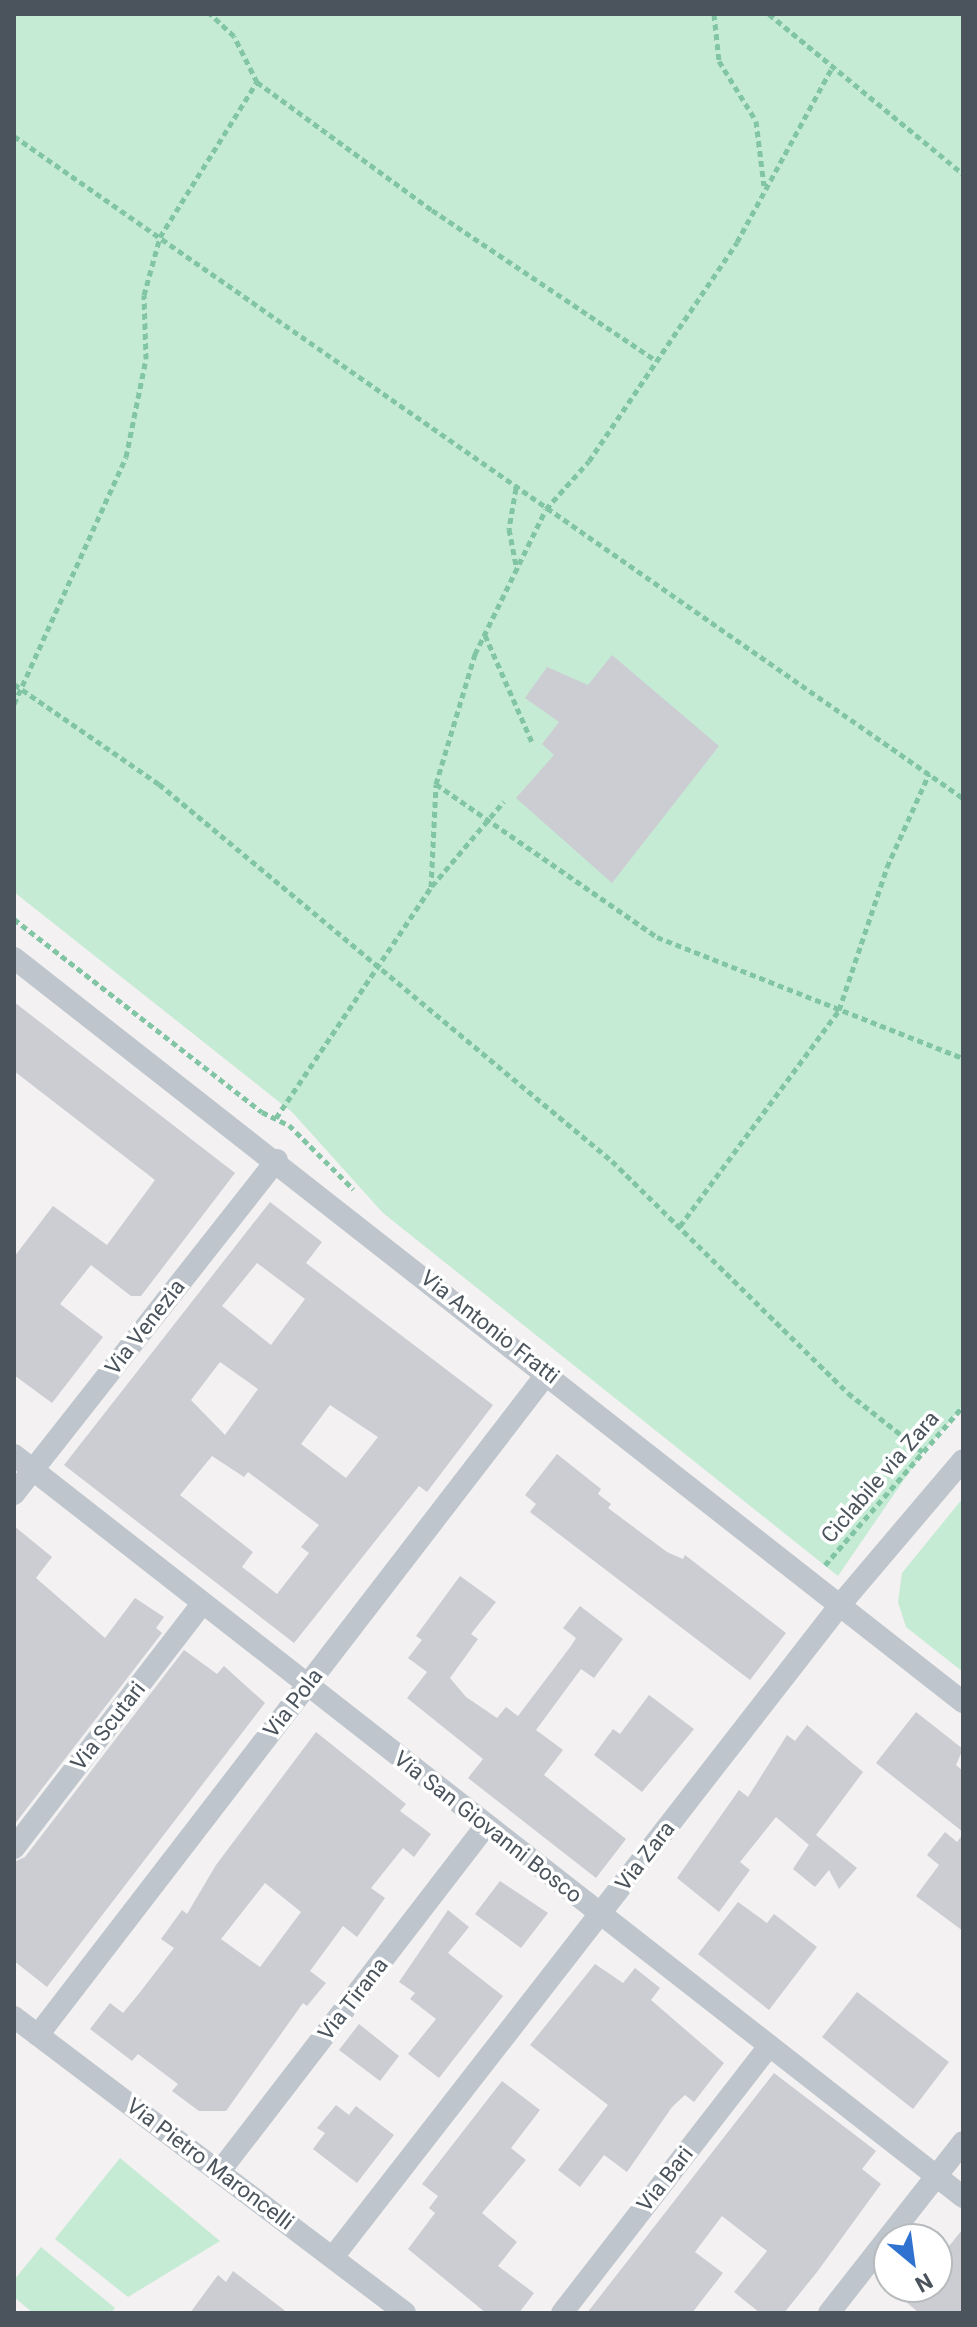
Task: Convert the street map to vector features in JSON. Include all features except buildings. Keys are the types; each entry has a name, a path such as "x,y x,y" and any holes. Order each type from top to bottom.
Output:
{"street":[{"name":"Via Antonio Fratti","path":"14,958 548,1372 963,1702"},
{"name":"Via Venezia","path":"14,1494 277,1160"},
{"name":"Via Pola","path":"38,2035 548,1372"},
{"name":"Via San Giovanni Bosco","path":"14,1455 963,2197"},
{"name":"Via Zara","path":"333,2257 840,1605 963,1460"},
{"name":"Via Scutari","path":"14,1848 202,1604"},
{"name":"Via Tirana","path":"220,2171 486,1826"},
{"name":"Via Pietro Maroncelli","path":"14,2017 405,2313"},
{"name":"Via Bari","path":"562,2313 769,2046"},
{"path":"829,2313 963,2142"}],"path":[{"path":"210,14 234,36 257,82 432,210 655,360"},
{"path":"714,14 719,61 756,121 764,189"},
{"path":"769,14 963,174"},
{"path":"431,887 436,784 485,634 546,509 589,461 737,242 833,66"},
{"path":"14,704 126,457 146,359 144,295 160,237 257,82"},
{"path":"14,136 962,796"},
{"path":"516,488 509,529 517,570"},
{"path":"485,634 532,742"},
{"path":"14,684 159,784 612,1161 848,1393 923,1452"},
{"path":"680,1226 839,1010 887,867 929,774"},
{"path":"436,784 490,818 657,937 963,1058"},
{"path":"276,1118 431,887 504,801"},
{"name":"Ciclabile via Zara","path":"822,1569 963,1406"}],"green space":[{"path":"14,14 963,14 963,1406 923,1452 838,1576 383,1213 292,1112 14,892"},
{"path":"963,1498 963,1672 906,1627 898,1602 902,1573"},
{"path":"120,2158 220,2241 128,2297 55,2239"},
{"path":"41,2247 115,2308 111,2313 33,2313 14,2297 14,2280"}]}
